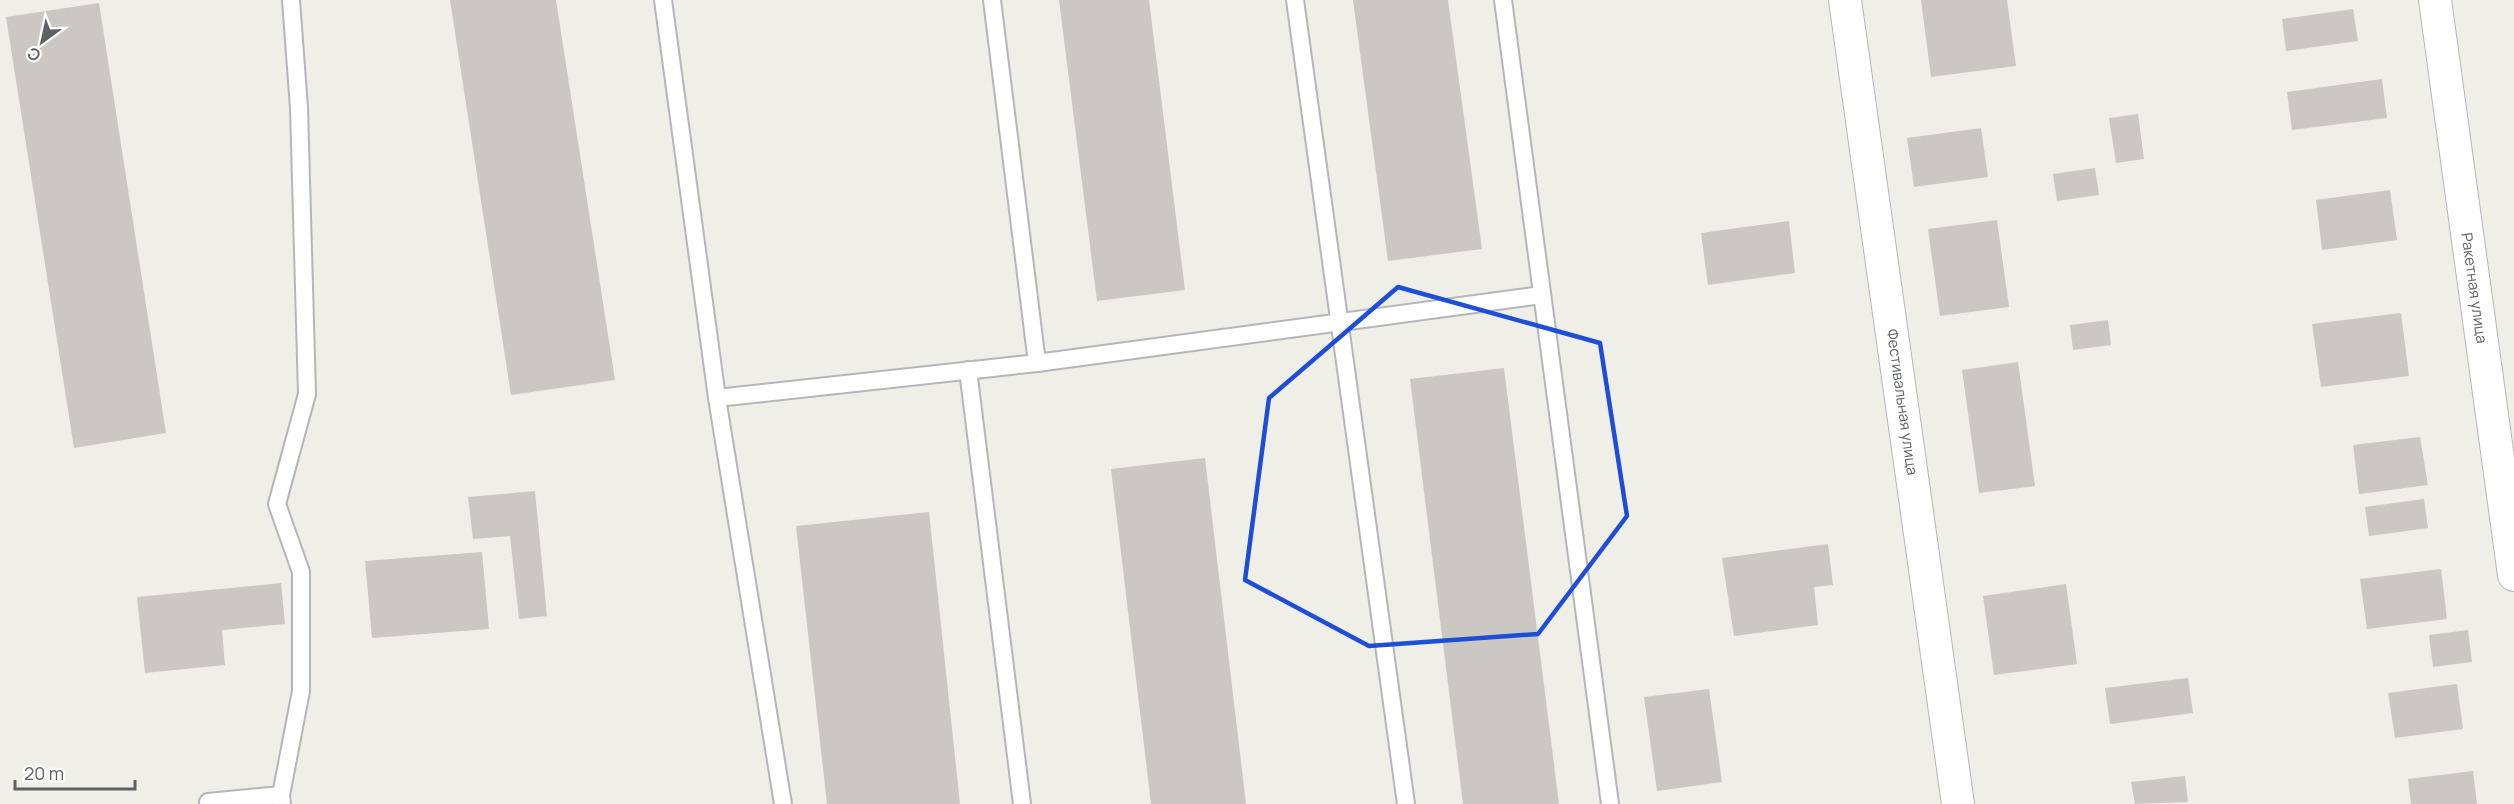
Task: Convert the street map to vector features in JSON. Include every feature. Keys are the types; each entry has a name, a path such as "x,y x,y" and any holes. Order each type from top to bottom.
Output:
{"street":[{"name":"Фестивальная улица","path":"1845,0 1958,804"},
{"name":"Ракетная улица","path":"2435,0 2514,575"}],"lane":[{"path":"208,802 281,800 301,691 301,572 277,504 307,394 299,108 291,0"},
{"path":"663,0 717,398 783,804"},
{"path":"992,0 1037,363"},
{"path":"1295,0 1406,804"},
{"path":"1503,0 1610,804"},
{"path":"717,398 1037,363 1542,295"},
{"path":"968,370 1022,804"}],"highlighted area":[{"path":"1398,287 1600,343 1627,516 1538,634 1369,646 1245,580 1269,398"}],"building":[{"path":"450,0 556,0 615,380 511,395"},
{"path":"1059,0 1149,0 1185,290 1097,301"},
{"path":"1353,0 1448,0 1482,249 1388,261"},
{"path":"1921,0 2007,0 2016,66 1931,77"},
{"path":"99,3 166,433 74,448 6,17"},
{"path":"2353,9 2358,41 2286,51 2282,19"},
{"path":"2382,79 2387,118 2292,130 2287,92"},
{"path":"2138,114 2144,159 2116,163 2109,118"},
{"path":"1981,128 1988,177 1914,187 1907,138"},
{"path":"2095,168 2099,195 2057,201 2053,174"},
{"path":"2390,190 2397,240 2322,250 2316,200"},
{"path":"1997,220 2009,307 1940,316 1928,229"},
{"path":"1789,221 1795,273 1708,285 1701,233"},
{"path":"2401,313 2409,376 2321,387 2312,324"},
{"path":"2108,320 2111,345 2073,350 2070,325"},
{"path":"2018,362 2035,486 1979,493 1962,370"},
{"path":"1504,368 1559,804 1463,804 1410,379"},
{"path":"2420,437 2428,485 2359,494 2353,445"},
{"path":"1205,458 1246,804 1151,804 1111,469"},
{"path":"535,491 547,616 519,619 510,536 473,539 468,497"},
{"path":"2424,499 2428,528 2369,536 2365,507"},
{"path":"929,512 960,804 827,804 796,526"},
{"path":"1828,544 1833,585 1814,587 1818,625 1734,636 1722,558"},
{"path":"482,552 489,629 372,638 365,561"},
{"path":"2441,569 2447,619 2367,629 2360,579"},
{"path":"281,583 285,624 222,630 225,665 145,673 137,597"},
{"path":"2066,584 2077,664 1994,675 1983,596"},
{"path":"2468,630 2472,662 2433,667 2429,635"},
{"path":"2188,678 2193,713 2110,724 2105,688"},
{"path":"2457,684 2463,729 2395,738 2388,693"},
{"path":"1709,689 1722,782 1657,791 1644,697"},
{"path":"2473,771 2477,804 2411,804 2408,779"},
{"path":"2185,776 2188,802 2135,804 2131,782"}]}
